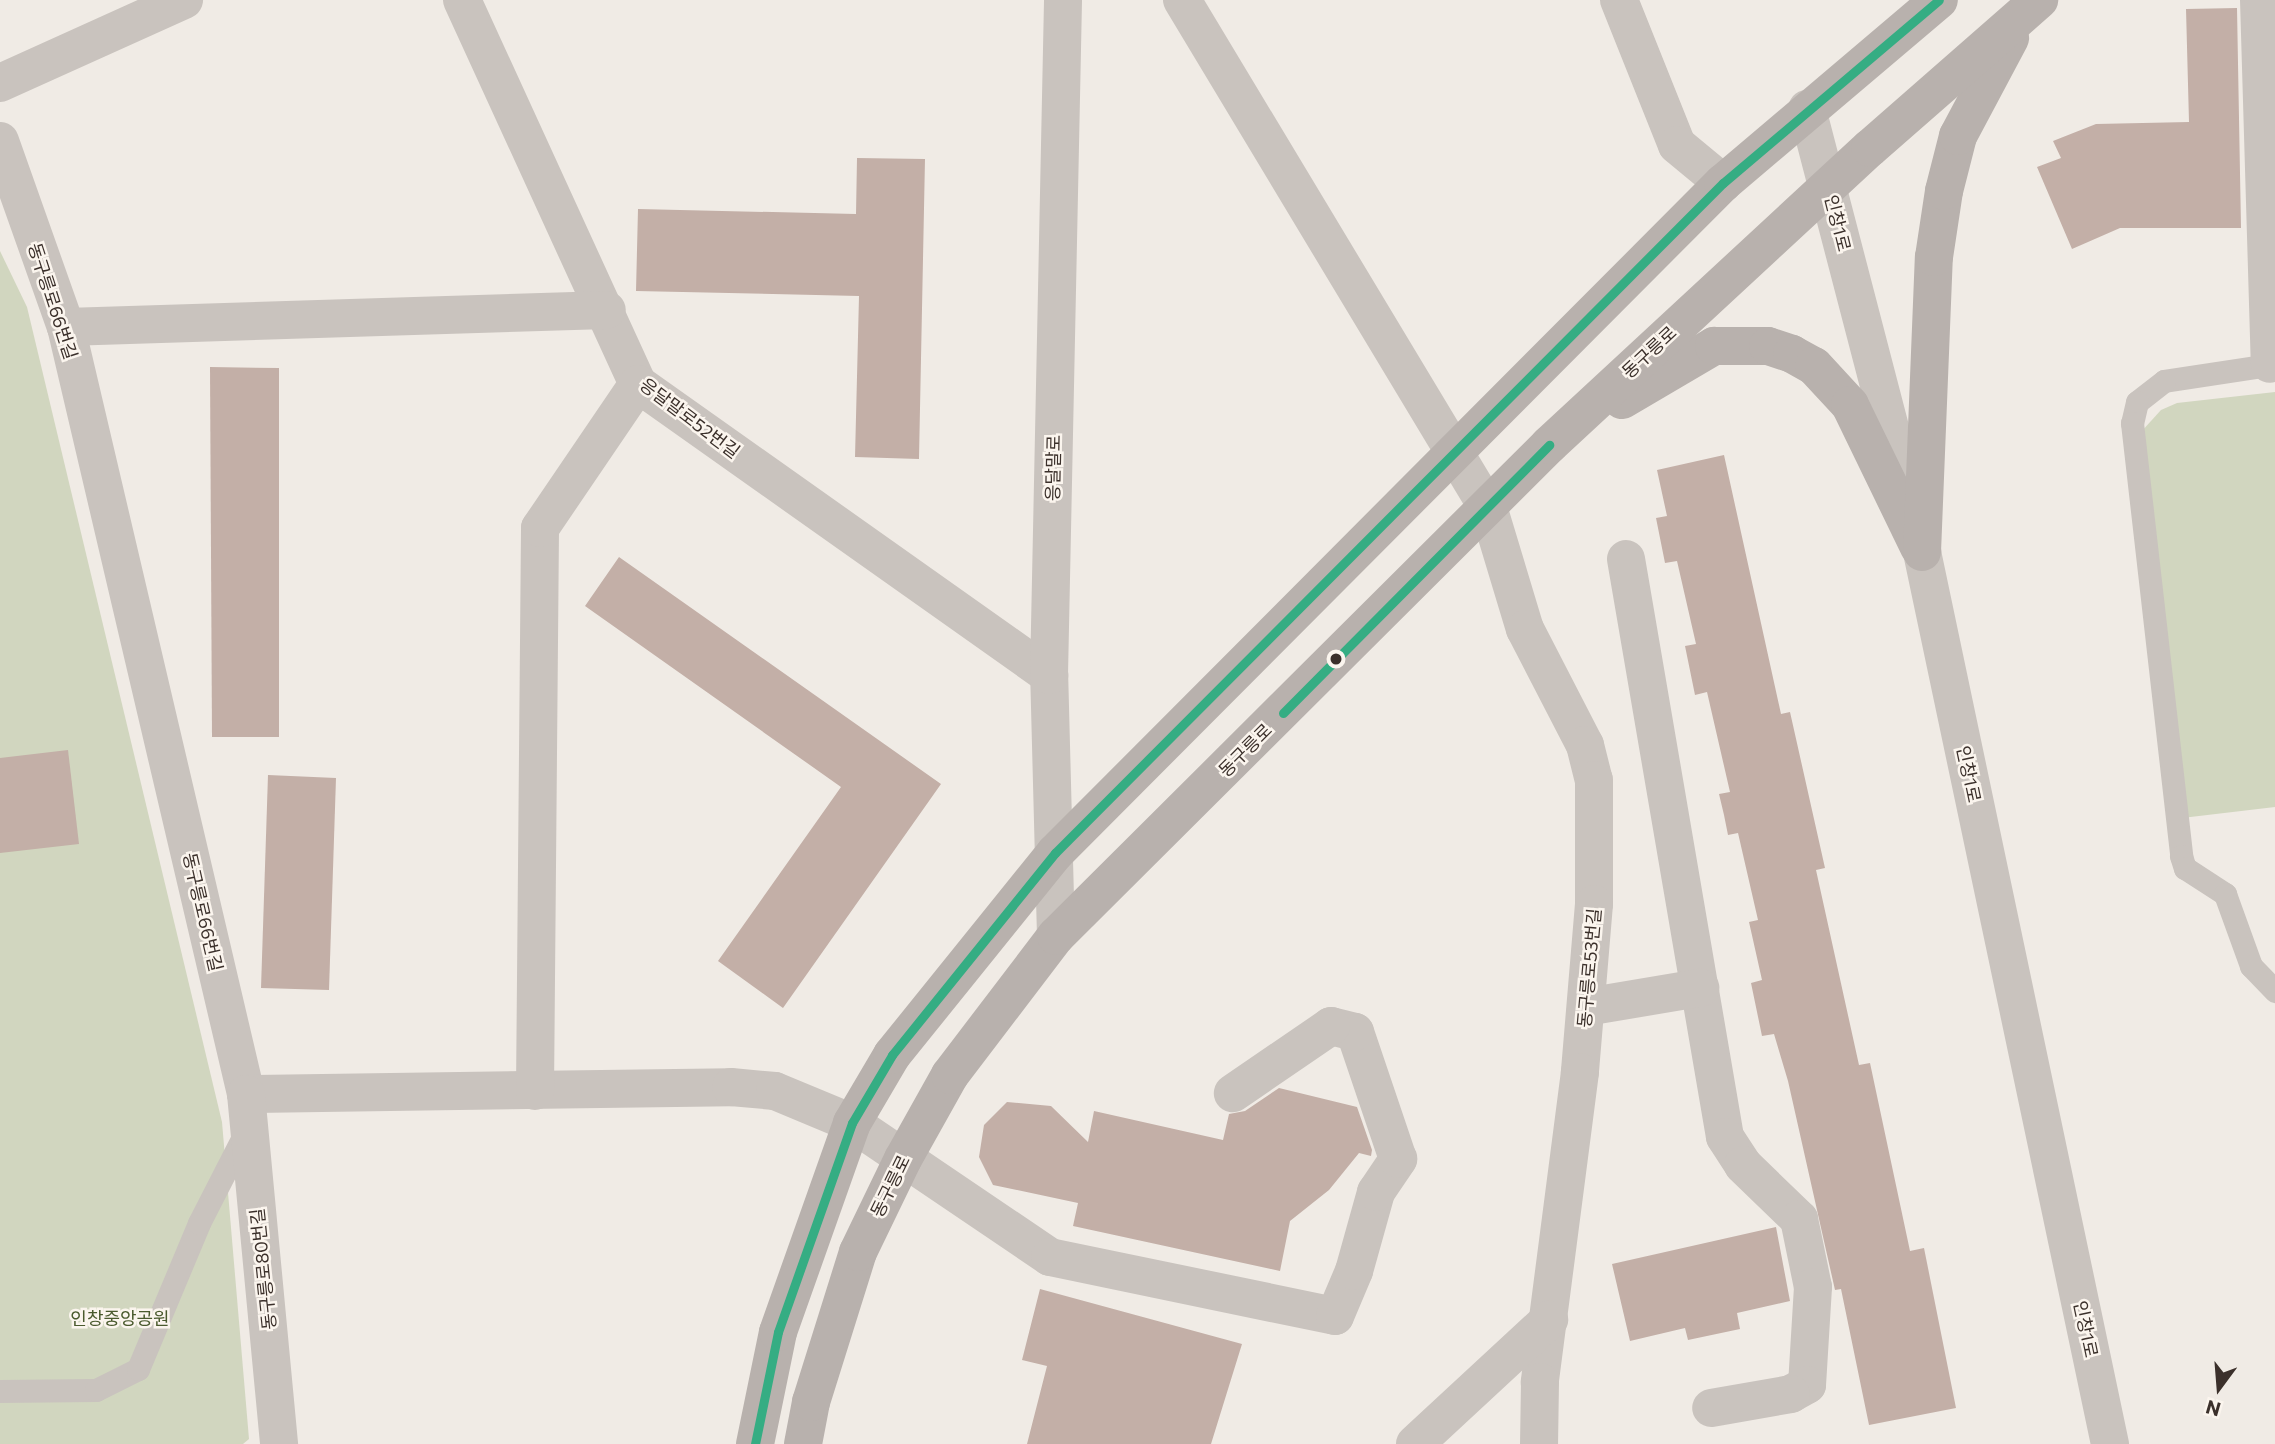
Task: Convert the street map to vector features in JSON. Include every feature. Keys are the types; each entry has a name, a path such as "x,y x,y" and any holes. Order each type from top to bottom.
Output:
{"main road":[{"path":"755,1444 778,1332 852,1123 892,1055 1055,853 1723,183 1807,109 1939,0"},
{"path":"1922,552 1934,257 1944,191 1958,136 2034,3"},
{"name":"동구릉로","path":"803,1444 810,1402 858,1252 903,1159 950,1075 1056,936 1489,510 1549,445 1828,187 2034,3"},
{"path":"1549,445 1699,352 1734,343 1768,346 1814,366 1840,390 1922,552"}],"street":[{"path":"0,83 184,0"},
{"name":"응달말로52번길","path":"462,0 607,310 638,384 1049,675"},
{"name":"응달말로","path":"1056,936 1049,675 1063,0"},
{"name":"동구릉로53번길","path":"1182,0 1453,455 1489,510 1525,629 1578,725 1594,780 1594,904 1586,1006 1549,1320 1538,1444"},
{"path":"1619,0 1676,145 1723,183"},
{"path":"2259,0 2273,364"},
{"name":"인창1로","path":"1807,109 1922,552 2110,1444"},
{"name":"동구릉로66번길","path":"0,141 66,327 247,1109"},
{"path":"66,327 607,310"},
{"path":"536,1091 540,528 638,384"},
{"path":"1626,559 1726,1137 1743,1165 1799,1219 1813,1298 1807,1385 1791,1394 1711,1408"},
{"path":"1586,1006 1700,988"},
{"path":"247,1109 536,1091 742,1088 775,1091 852,1123 1050,1257 1335,1316 1354,1271 1376,1192 1398,1159 1355,1032 1331,1026 1233,1093"},
{"name":"동구릉로80번길","path":"247,1109 279,1444"},
{"path":"1415,1444 1549,1320"}],"lane":[{"path":"2273,364 2164,381 2137,402 2132,423 2181,856 2185,868 2225,894 2252,965 2275,992"},
{"path":"0,1391 96,1390 138,1369 247,1109"}],"green space":[{"name":"인창중앙공원","path":"0,251 27,307 222,1122 249,1439 243,1444 0,1444"},
{"path":"2275,392 2275,807 2182,818 2141,432 2161,410 2177,403"}],"building":[{"path":"2237,8 2241,228 2120,228 2072,249 2037,167 2061,158 2053,141 2096,124 2189,122 2186,9"},
{"path":"857,158 925,159 919,459 855,457 859,296 636,291 638,209 856,214"},
{"path":"210,367 279,368 279,737 212,737"},
{"path":"1724,455 1781,714 1790,712 1825,868 1816,870 1859,1065 1870,1063 1910,1251 1924,1248 1956,1408 1869,1425 1841,1289 1835,1290 1788,1081 1774,1034 1762,1036 1751,983 1762,980 1749,922 1758,920 1738,833 1728,835 1719,794 1730,792 1707,692 1695,695 1685,646 1696,644 1677,561 1665,563 1656,518 1667,516 1657,470"},
{"path":"619,557 941,784 783,1008 718,961 841,787 585,606"},
{"path":"68,750 79,844 0,853 0,758"},
{"path":"268,775 336,778 329,990 261,988"},
{"path":"1279,1088 1357,1107 1372,1150 1371,1156 1359,1153 1329,1190 1290,1221 1280,1271 1073,1226 1078,1203 993,1185 979,1157 984,1125 1007,1102 1051,1106 1088,1142 1094,1111 1223,1140 1229,1114 1245,1111"},
{"path":"1776,1227 1790,1301 1737,1313 1740,1329 1688,1340 1685,1328 1630,1341 1612,1264"},
{"path":"1040,1289 1242,1344 1211,1444 1027,1444 1047,1366 1022,1360"}],"transit line":[{"path":"755,1444 778,1332 852,1123 892,1055 1055,853 1723,183 1939,0"},
{"path":"1283,713 1549,445"}]}
